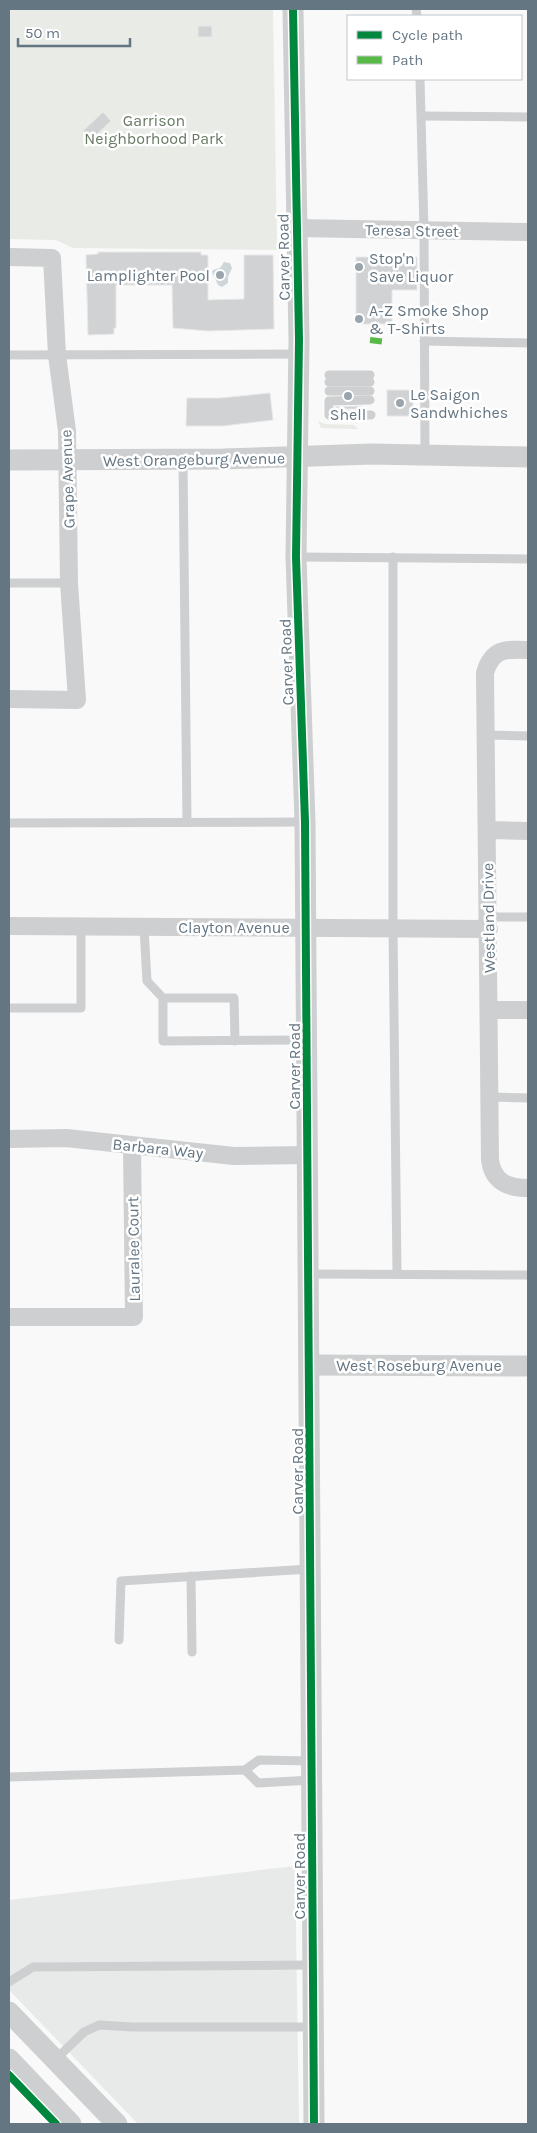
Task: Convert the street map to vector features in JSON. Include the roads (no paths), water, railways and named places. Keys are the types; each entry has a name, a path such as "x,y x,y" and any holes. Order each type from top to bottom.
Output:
{"street":[{"name":"Carver Road","path":"293,9 299,354 296,557 305,822 314,2124"},
{"name":"Teresa Street","path":"296,228 528,232"},
{"name":"Grape Avenue","path":"9,257 52,258 57,354 68,461 69,583 77,700 9,700"},
{"name":"West Orangeburg Avenue","path":"9,460 183,460 372,454 528,457"},
{"name":"Westland Drive","path":"528,650 508,649 493,656 485,673 490,1160 491,1168 498,1179 508,1186 528,1188"},
{"path":"487,830 528,831"},
{"name":"Clayton Avenue","path":"9,926 393,928 489,923"},
{"path":"489,1010 528,1010"},
{"name":"Barbara Way","path":"9,1139 66,1138 234,1156 308,1155"},
{"name":"Lauralee Court","path":"9,1317 134,1317 132,1146"},
{"name":"West Roseburg Avenue","path":"310,1365 528,1366"},
{"path":"9,2012 117,2124"},
{"path":"9,2058 71,2124"},
{"path":"30,2081 55,2060"}],"lane":[{"path":"420,80 424,230 425,456"},
{"path":"422,116 528,117"},
{"path":"424,341 528,343"},
{"path":"9,354 299,354"},
{"path":"370,387 329,383 370,387"},
{"path":"370,387 329,401 329,415 370,415"},
{"path":"183,460 187,822"},
{"path":"296,557 528,559"},
{"path":"394,557 393,928 397,1274"},
{"path":"9,583 69,583"},
{"path":"486,735 528,736"},
{"path":"9,823 305,822"},
{"path":"489,923 528,917"},
{"path":"9,1008 81,1008 81,926"},
{"path":"144,926 147,981 163,998 163,1041 307,1040"},
{"path":"163,998 234,998 235,1041"},
{"path":"489,1097 528,1098"},
{"path":"309,1274 528,1275"},
{"path":"119,1640 121,1581 311,1569"},
{"path":"191,1576 192,1652"},
{"path":"9,1777 244,1770 259,1760 312,1770"},
{"path":"244,1770 258,1783 312,1770"},
{"path":"9,1982 33,1966 313,1965"},
{"path":"55,2060 84,2032 99,2025 313,2027"}],"place":[{"name":"Stop'n Save Liquor","path":"359,267"},
{"name":"Lamplighter Pool","path":"220,275"},
{"name":"A-Z Smoke Shop & T-Shirts","path":"359,319"},
{"name":"Shell","path":"348,396"},
{"name":"Le Saigon Sandwhiches","path":"400,403"}],"park label":[{"name":"Garrison Neighborhood Park","path":"154,129"}]}
